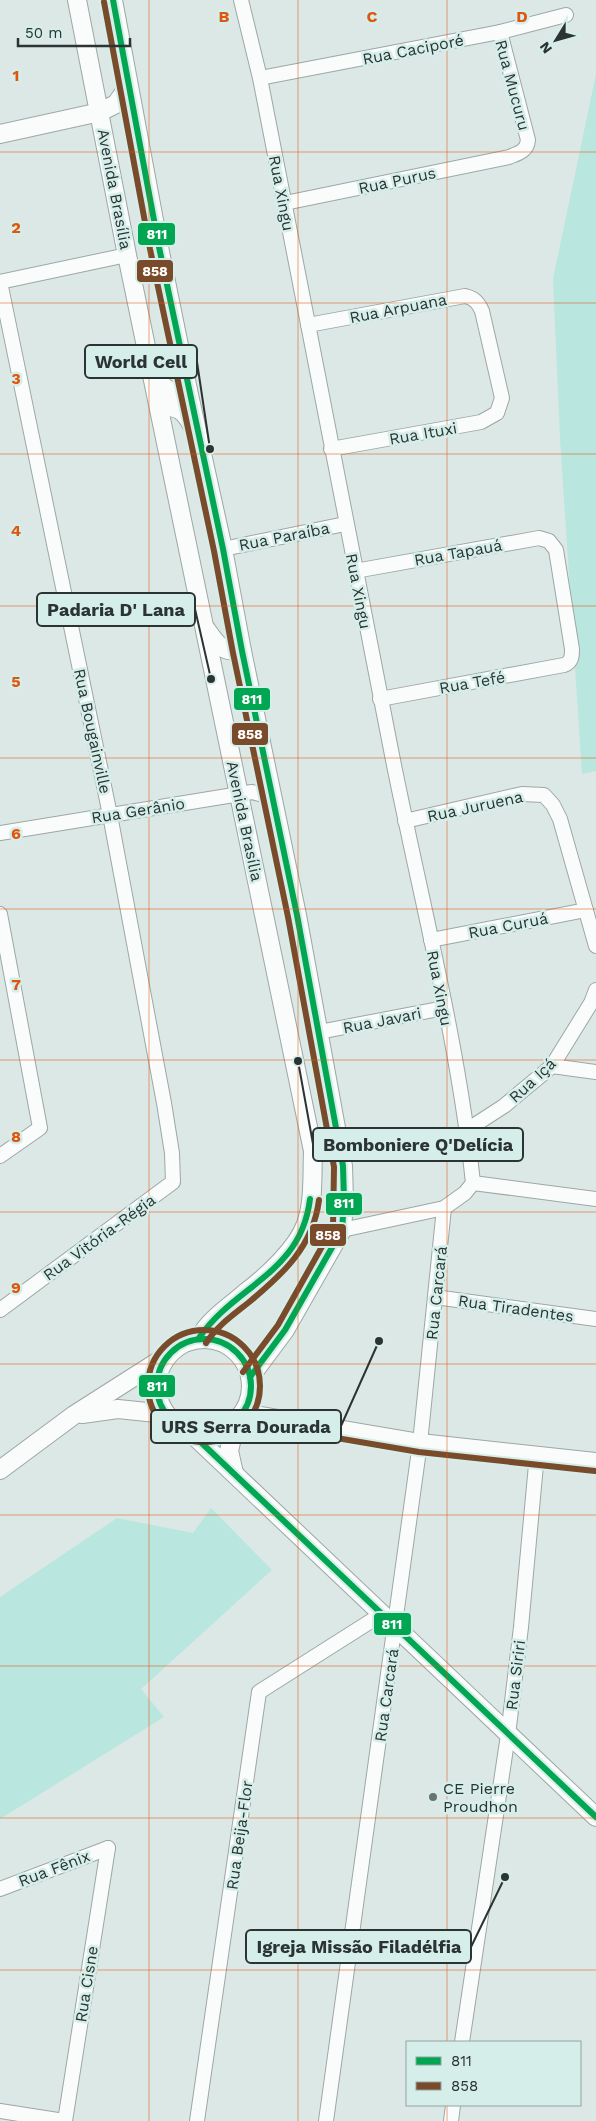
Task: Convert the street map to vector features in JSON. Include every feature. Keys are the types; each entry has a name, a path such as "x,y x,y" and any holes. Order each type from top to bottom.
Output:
{"street":[{"name":"Avenida Brasília","path":"77,0 127,255 313,1151 311,1195 306,1224 297,1241 277,1264 247,1292 209,1323 199,1338"},
{"name":"Avenida Brasília","path":"113,0 128,87 188,390 223,549 242,651 297,915 343,1166 344,1201 342,1230 295,1313 250,1378"},
{"name":"Rua Xingu","path":"241,0 260,78 345,524 431,940 467,1130 473,1183"},
{"name":"Rua Caciporé","path":"260,78 500,32 566,15"},
{"name":"Rua Mucuru","path":"500,32 528,140 528,146 525,150 510,157"},
{"path":"0,134 100,112 116,104 128,87"},
{"name":"Rua Purus","path":"284,203 510,157"},
{"path":"0,282 127,255"},
{"name":"Rua Bougainville","path":"0,282 110,815 164,1103 172,1153 174,1182"},
{"name":"Rua Arpuana","path":"308,325 465,296 475,300 482,311 502,398"},
{"path":"152,372 161,386 170,392 179,393 188,390"},
{"name":"Rua Ituxi","path":"331,449 481,422 498,413 502,398"},
{"path":"159,408 172,407 180,410 187,416 199,436"},
{"name":"Rua Paraíba","path":"223,549 345,524"},
{"name":"Rua Tapauá","path":"355,571 539,538 549,540 556,550 572,655 570,662 564,665"},
{"path":"204,626 217,645 230,652 242,651"},
{"name":"Rua Tefé","path":"380,699 564,665"},
{"name":"Rua Gerânio","path":"0,833 239,793 252,792 262,795 273,802"},
{"name":"Rua Juruena","path":"405,821 522,794 544,795 553,805 560,819 586,910"},
{"path":"586,910 596,946"},
{"name":"Rua Curuá","path":"431,940 586,910"},
{"path":"0,914 40,1128 0,1156"},
{"name":"Rua Içá","path":"467,1130 526,1089 552,1066 591,1003 596,990"},
{"name":"Rua Javari","path":"319,1032 444,1008"},
{"path":"552,1066 596,1072"},
{"name":"Rua Vitória-Régia","path":"0,1310 174,1182"},
{"path":"342,1230 444,1208 464,1193 473,1183 596,1199"},
{"name":"Rua Carcará","path":"326,2121 420,1444 444,1208"},
{"name":"Rua Tiradentes","path":"435,1297 596,1320"},
{"path":"0,1470 74,1415 165,1357 174,1348 186,1341 199,1338 213,1339 232,1348 246,1364 250,1378 250,1396 240,1417 229,1451 234,1473"},
{"path":"165,1357 158,1371 156,1386 159,1401 166,1414 176,1424 189,1431 234,1473 596,1817"},
{"path":"74,1415 118,1409 166,1414"},
{"path":"189,1431 201,1433 214,1432 226,1428 240,1417 420,1444 537,1454 596,1462"},
{"name":"Rua Siriri","path":"462,2041 508,1735 521,1627 537,1454"},
{"name":"Rua Beija-Flor","path":"197,2121 259,1692 382,1614"},
{"name":"Rua Fênix","path":"0,1889 108,1848"},
{"name":"Rua Cisne","path":"65,2121 108,1848"},
{"path":"451,2121 453,2106"},
{"path":"0,2111 65,2121"}],"green space":[{"path":"596,74 596,771 582,774 560,438 553,279"},
{"path":"211,1508 272,1570 141,1689 164,1717 0,1819 0,1597 117,1518 193,1533"}],"transit line":[{"name":"811","path":"113,0 159,247 223,549 242,651 297,915 343,1166 344,1201 342,1230 285,1330 250,1377"},
{"name":"858","path":"104,2 150,249 214,551 233,653 288,917 334,1167 333,1227 278,1325 243,1372"},
{"name":"811","path":"199,1338 230,1304 265,1277 294,1245 304,1224 310,1199"},
{"name":"858","path":"206,1343 220,1326 273,1281 294,1258 310,1232 316,1217 319,1200"},
{"name":"858","path":"204,1330 225,1334 244,1346 256,1365 260,1386 256,1407 244,1426 225,1438 204,1442 183,1438 164,1426 152,1407 148,1386 152,1365 164,1346 183,1334 204,1330"},
{"name":"811","path":"204,1339 222,1342 237,1353 248,1368 251,1386 248,1404 237,1419 222,1430 204,1433 186,1430 171,1419 160,1404 157,1386 160,1368 171,1353 186,1342 204,1339"},
{"name":"858","path":"242,1422 419,1452 595,1471"},
{"name":"811","path":"189,1431 596,1817"}],"place":[{"name":"World Cell","path":"210,449"},
{"name":"Padaria D' Lana","path":"211,679"},
{"name":"Bomboniere Q'Delícia","path":"298,1061"},
{"name":"URS Serra Dourada","path":"379,1341"},
{"name":"CE Pierre Proudhon","path":"433,1797"},
{"name":"Igreja Missão Filadélfia","path":"505,1877"}]}
